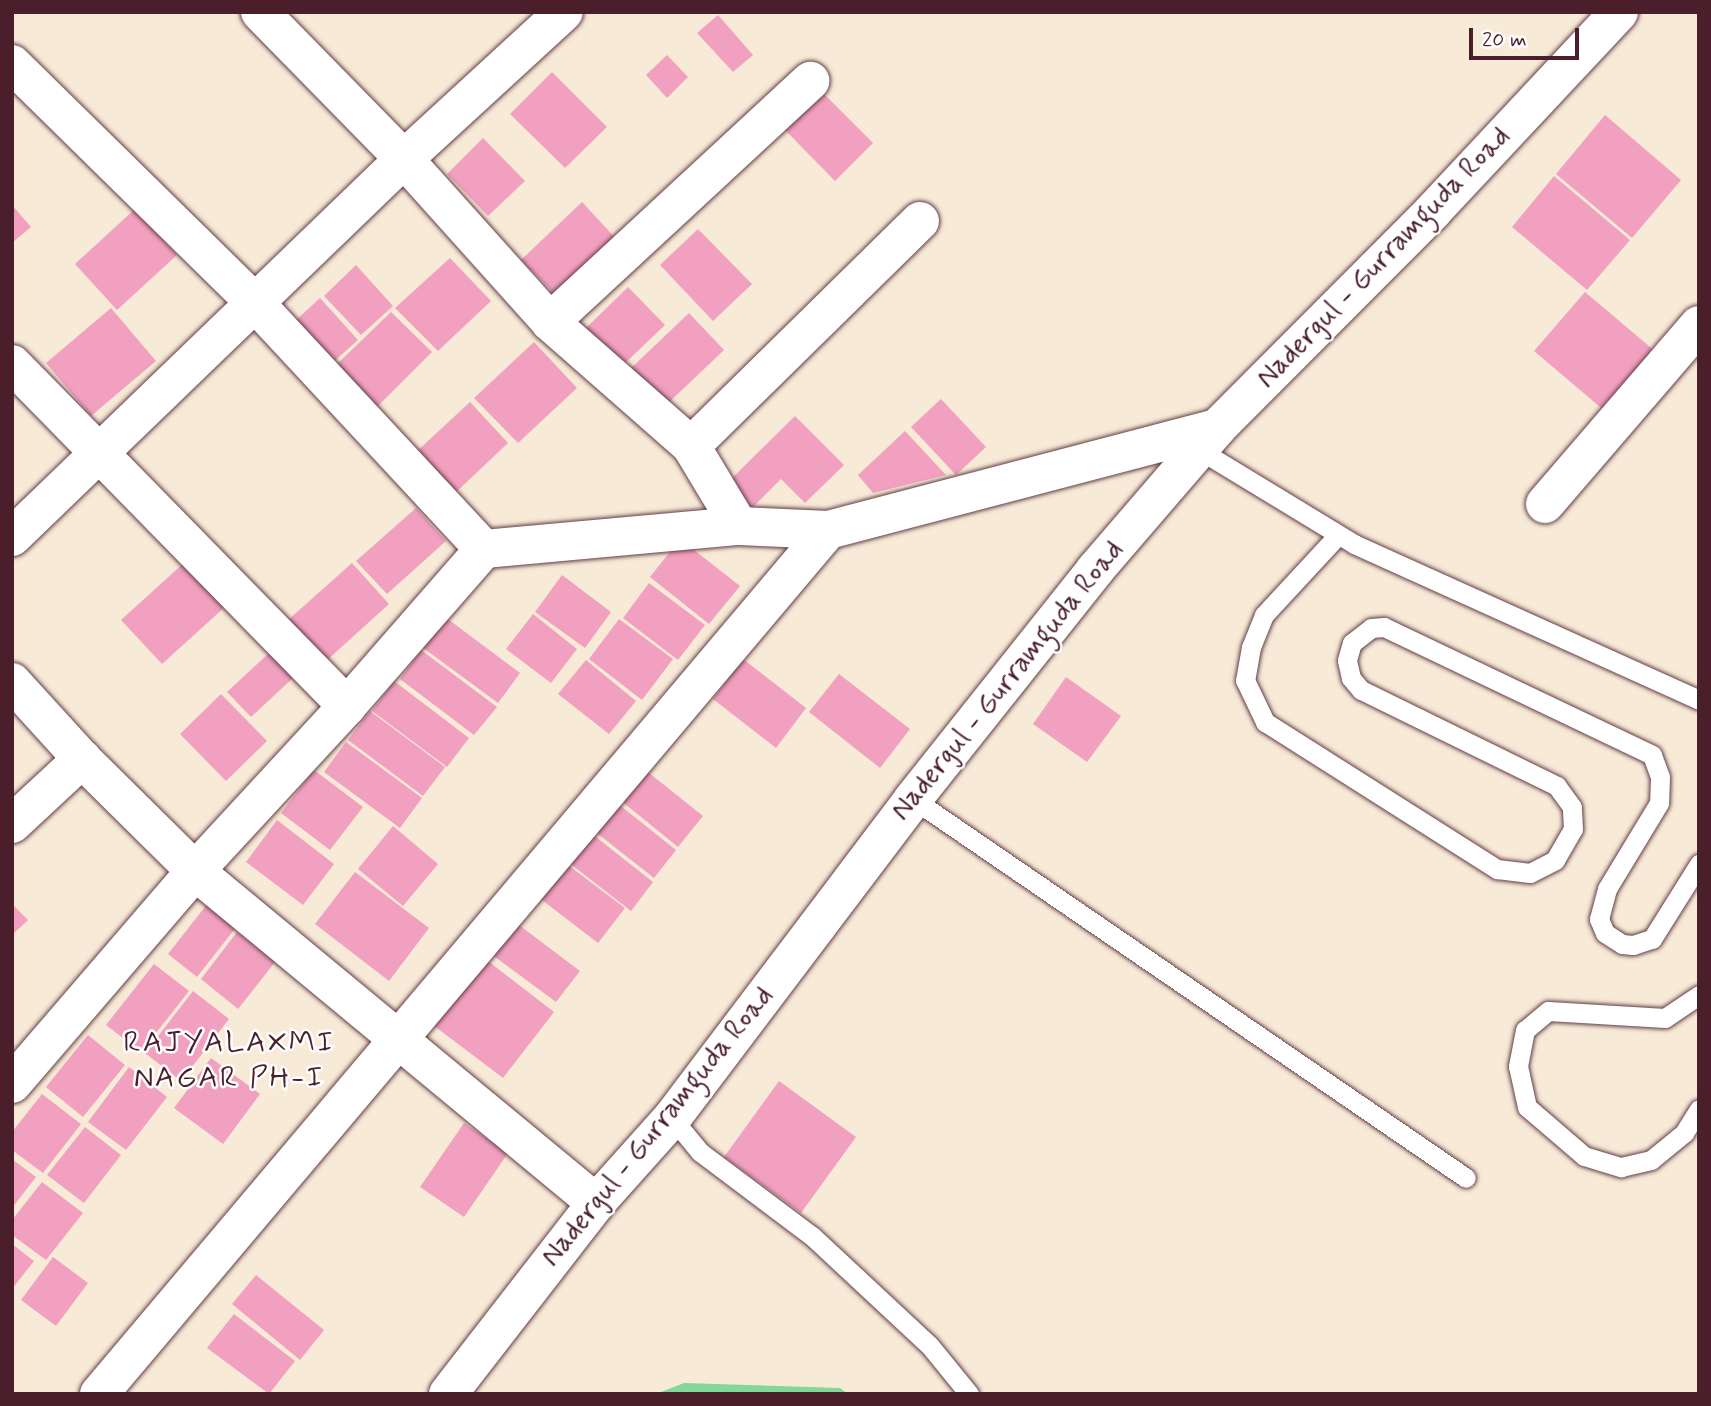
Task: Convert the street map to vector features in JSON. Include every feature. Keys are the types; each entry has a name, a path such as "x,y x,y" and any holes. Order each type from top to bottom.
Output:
{"street":[{"path":"260,12 404,159 550,321 691,446 739,526"},
{"path":"12,537 100,456 404,159 564,12"},
{"name":"Nadergul - Gurramguda Road","path":"448,1394 596,1203 672,1118 914,799 1095,570 1208,439 1433,211 1619,12"},
{"path":"12,64 256,304 484,549"},
{"path":"550,321 810,81"},
{"path":"691,446 920,221"},
{"path":"1545,505 1699,325"},
{"path":"12,364 347,706"},
{"path":"12,1084 195,871 347,706 484,549 739,526 828,530 1208,439"},
{"path":"99,1394 828,530"},
{"path":"12,682 82,759 195,871 596,1203"},
{"path":"12,824 82,759"}],"lane":[{"path":"1208,439 1338,535 1507,616 1699,700"},
{"path":"1338,535 1264,615 1251,647 1245,680 1265,722 1497,869 1530,873 1555,860 1573,829 1572,807 1557,786 1362,690 1351,678 1347,660 1352,643 1371,628 1384,627 1651,755 1660,777 1659,803 1607,889 1599,919 1605,933 1622,944 1633,946 1653,939 1699,864"},
{"path":"914,799 1466,1178"},
{"path":"1699,995 1665,1018 1548,1011 1525,1030 1518,1066 1528,1107 1584,1156 1621,1167 1651,1160 1684,1133 1699,1109"},
{"path":"672,1118 700,1152 822,1245 930,1346 968,1394"}],"green space":[{"path":"684,1383 840,1388 848,1394 656,1394"}],"building":[{"path":"718,15 753,55 733,72 697,33"},
{"path":"667,55 688,77 667,98 646,75"},
{"path":"552,72 607,127 565,168 510,114"},
{"path":"822,92 873,143 835,181 785,130"},
{"path":"1605,115 1681,180 1632,238 1556,174"},
{"path":"483,138 525,181 488,216 447,174"},
{"path":"1554,176 1630,240 1587,290 1512,227"},
{"path":"582,202 621,244 562,301 521,260"},
{"path":"12,205 31,227 12,243"},
{"path":"135,209 177,255 117,310 75,264"},
{"path":"698,229 752,284 713,321 660,265"},
{"path":"450,258 491,301 438,351 395,308"},
{"path":"356,265 393,306 361,335 324,296"},
{"path":"628,287 665,325 622,366 585,329"},
{"path":"1585,292 1656,352 1606,412 1534,351"},
{"path":"320,298 358,340 331,364 293,323"},
{"path":"111,308 156,361 91,416 46,363"},
{"path":"391,312 432,352 373,411 334,367"},
{"path":"689,313 724,350 662,409 627,372"},
{"path":"534,342 577,388 518,443 474,398"},
{"path":"941,399 986,447 956,475 911,427"},
{"path":"470,402 508,443 454,494 415,453"},
{"path":"795,416 844,465 805,503 781,479 752,508 727,483"},
{"path":"905,431 946,475 873,493 858,475"},
{"path":"416,508 446,541 387,594 356,561"},
{"path":"680,539 740,586 709,624 650,577"},
{"path":"186,561 226,606 162,664 121,620"},
{"path":"352,563 389,604 325,662 287,621"},
{"path":"562,575 611,612 585,648 535,612"},
{"path":"649,583 705,625 678,660 623,618"},
{"path":"533,614 577,649 551,683 506,649"},
{"path":"445,617 520,673 498,703 422,647"},
{"path":"619,619 673,659 642,700 589,659"},
{"path":"421,650 497,707 474,735 400,679"},
{"path":"270,652 294,677 251,717 227,692"},
{"path":"743,659 806,708 776,748 713,699"},
{"path":"586,660 636,701 609,734 558,694"},
{"path":"839,674 910,729 880,768 809,712"},
{"path":"1066,677 1121,716 1087,762 1033,724"},
{"path":"394,681 469,738 447,767 372,711"},
{"path":"221,694 267,741 226,781 180,734"},
{"path":"370,711 445,767 423,796 348,740"},
{"path":"346,742 422,798 400,828 324,772"},
{"path":"634,761 703,816 678,847 609,791"},
{"path":"314,770 363,807 330,850 281,813"},
{"path":"607,795 676,850 654,878 584,823"},
{"path":"277,820 334,864 303,905 246,862"},
{"path":"393,826 438,864 403,906 358,869"},
{"path":"582,826 653,882 631,911 559,855"},
{"path":"564,862 625,908 598,943 538,897"},
{"path":"355,872 429,928 389,981 315,924"},
{"path":"208,903 237,926 197,977 168,954"},
{"path":"12,904 28,920 12,935"},
{"path":"511,919 580,971 556,1002 487,951"},
{"path":"237,932 275,962 238,1009 201,979"},
{"path":"484,958 554,1012 503,1078 433,1025"},
{"path":"154,964 189,991 141,1052 106,1025"},
{"path":"193,991 229,1019 181,1081 145,1053"},
{"path":"88,1035 125,1065 83,1117 46,1087"},
{"path":"211,1058 260,1094 223,1144 174,1108"},
{"path":"129,1067 167,1097 126,1150 88,1122"},
{"path":"779,1081 856,1137 801,1213 724,1157"},
{"path":"42,1094 81,1124 43,1173 12,1150 12,1132"},
{"path":"464,1123 508,1153 464,1217 420,1187"},
{"path":"85,1127 121,1155 84,1203 47,1175"},
{"path":"12,1159 36,1177 12,1208"},
{"path":"42,1182 83,1213 46,1260 12,1235 12,1220"},
{"path":"12,1244 34,1261 12,1289"},
{"path":"53,1257 88,1283 56,1326 21,1300"},
{"path":"256,1275 324,1330 300,1360 232,1304"},
{"path":"234,1314 295,1361 269,1394 207,1348"}],"district":[{"name":"RAJYALAXMI NAGAR PH-I","path":"229,1060"}]}
